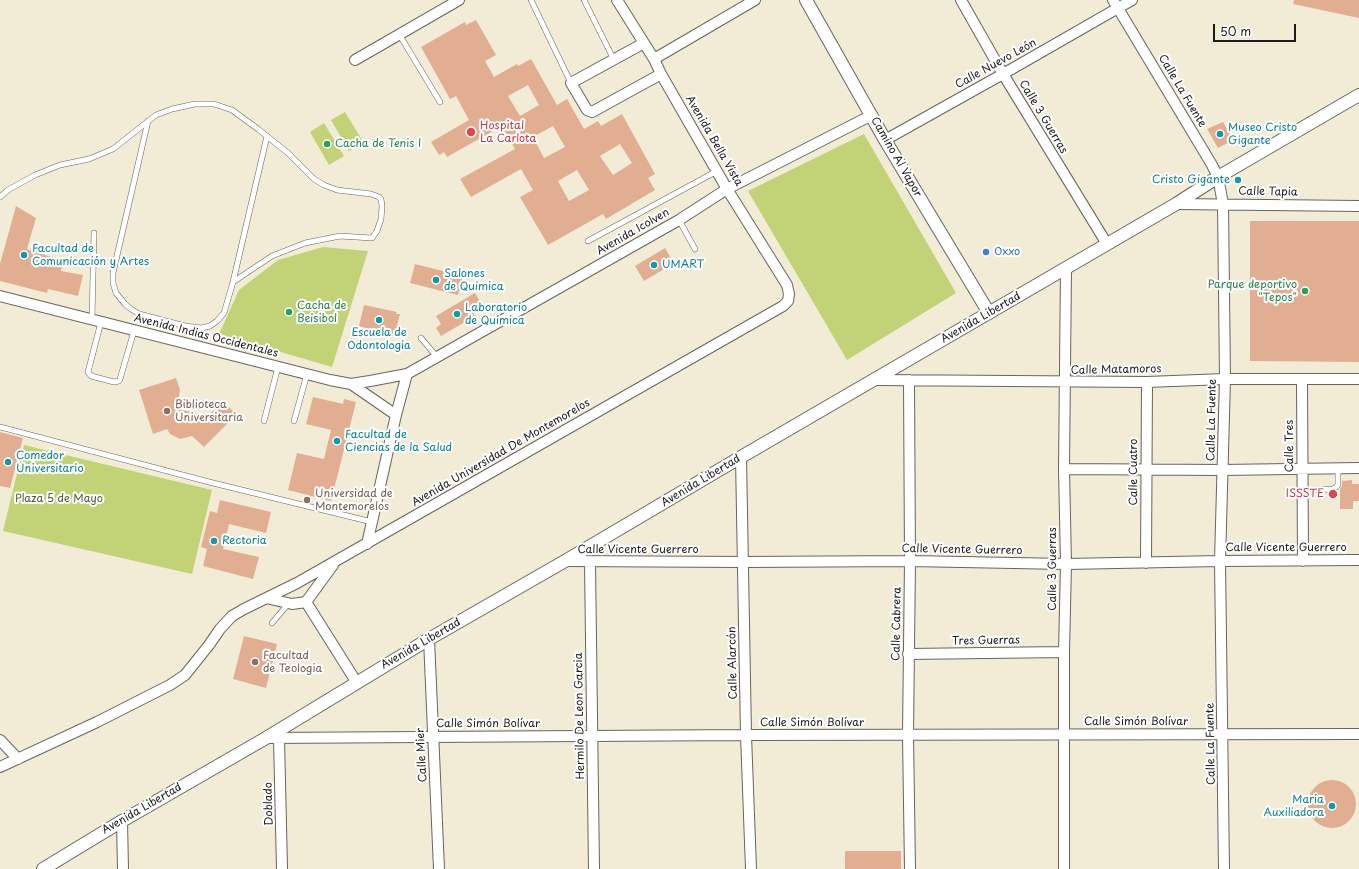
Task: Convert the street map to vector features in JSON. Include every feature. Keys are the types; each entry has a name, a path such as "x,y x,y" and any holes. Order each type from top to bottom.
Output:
{"street":[{"path":"355,60 446,5 459,0"},
{"name":"Avenida Bella Vista","path":"617,0 654,59 661,74 728,190 787,285 789,294"},
{"path":"654,59 755,0"},
{"name":"Camino Al Vapor","path":"806,0 885,140 989,313"},
{"name":"Calle 3 Guerras","path":"961,0 1003,74 1107,244"},
{"name":"Calle Nuevo León","path":"885,140 1003,74 1116,4 1132,0"},
{"name":"Calle La Fuente","path":"1116,4 1212,165 1218,177 1223,204 1225,379 1220,561 1224,869"},
{"path":"644,43 571,83 587,110 592,112 661,74"},
{"name":"Avenida Libertad","path":"43,869 122,821 266,738 429,639 1176,204 1218,177 1359,95"},
{"name":"Avenida Icolven","path":"408,374 679,220 728,190 872,115"},
{"name":"Calle Tapia","path":"1176,204 1359,206"},
{"name":"Calle 3 Guerras","path":"1064,869 1064,652 1066,564 1064,469 1066,268"},
{"name":"Avenida Universidad De Montemorelos","path":"0,767 97,722 170,685 184,675 202,655 220,629 232,616 295,584 367,544 783,306 788,301 789,294"},
{"name":"Avenida Indias Occidentales","path":"0,296 134,331 351,384 408,374"},
{"path":"367,544 396,416 408,374"},
{"name":"Calle Matamoros","path":"874,380 1147,382 1225,379 1359,379"},
{"name":"Calle Tres","path":"1302,379 1304,561"},
{"name":"Calle Cabrera","path":"909,380 910,561 908,735 910,869"},
{"name":"Calle Cuatro","path":"1146,562 1147,382"},
{"path":"351,384 396,416"},
{"name":"Calle Alarcón","path":"741,457 746,734 751,869"},
{"path":"1064,469 1222,470 1359,468"},
{"path":"266,598 291,603 309,599 336,560"},
{"name":"Calle Vicente Guerrero","path":"565,561 910,561 1066,564 1359,560"},
{"name":"Hermilo De Leon Garcia","path":"590,562 594,869"},
{"path":"291,603 295,584 307,589 309,599 357,682"},
{"name":"Calle Mier","path":"429,639 439,869"},
{"name":"Tres Guerras","path":"908,654 1064,652"},
{"name":"Calle Simón Bolívar","path":"266,738 746,734 1359,734"},
{"name":"Doblado","path":"279,738 282,869"},
{"path":"0,740 18,759"},
{"path":"122,821 123,869"}],"lane":[{"path":"531,0 571,83"},
{"path":"584,0 614,60"},
{"path":"399,34 440,102"},
{"path":"0,198 8,190 35,175 60,165 89,159 113,149 156,115 172,109 196,104 214,104 232,110 267,136 324,186 337,190 371,194 381,199 381,219 377,231 372,238 340,236 305,243 272,256 233,282"},
{"path":"148,121 113,273 113,283 116,293 124,304 131,310 139,314 185,326 200,328 210,326 217,322 224,313 233,282 267,136"},
{"path":"588,241 717,171"},
{"path":"679,220 695,250"},
{"path":"94,233 97,321 88,372 91,376 114,382 119,381 134,331"},
{"path":"421,338 437,357"},
{"path":"264,421 278,367"},
{"path":"294,421 307,374"},
{"path":"0,427 237,490 372,522"},
{"path":"1313,490 1333,489 1336,487 1338,485 1338,468"},
{"path":"272,623 291,603"}],"green space":[{"path":"345,112 364,143 349,151 331,120"},
{"name":"Cacha de Tenis I","path":"324,123 344,156 329,165 310,132"},
{"path":"864,134 956,293 847,360 748,191"},
{"name":"Cacha de Beisibol","path":"323,247 368,251 332,367 219,334 239,290 278,260"},
{"name":"Plaza 5 de Mayo","path":"24,445 212,490 192,574 3,531"}],"building":[{"path":"1294,0 1359,0 1359,18 1293,4"},
{"name":"Hospital La Carlota","path":"476,20 496,55 485,61 494,77 517,64 518,66 531,59 557,105 567,99 584,129 598,121 601,126 622,114 655,174 648,178 655,190 606,219 603,214 548,245 520,197 533,190 521,169 471,197 460,179 515,149 502,126 447,157 444,152 439,155 431,142 469,120 456,96 450,99 421,47 465,22 466,25","holes":["528,85 539,105 520,116 508,96","553,126 565,147 544,158 533,137","620,144 632,163 613,175 600,156","577,170 589,190 569,201 558,181"]},
{"name":"Museo Cristo Gigante","path":"1223,122 1233,140 1218,148 1207,129"},
{"name":"Facultad de Comunicación y Artes","path":"16,206 36,218 27,249 63,261 61,271 83,275 78,296 48,289 47,293 0,281 0,264"},
{"name":"Parque deportivo \"Tepos\"","path":"1250,221 1359,221 1359,362 1250,361"},
{"name":"UMART","path":"665,248 674,263 644,281 635,266"},
{"name":"Salones de Quimica","path":"415,264 463,276 458,295 410,283"},
{"name":"Laboratorio de Quimica","path":"475,293 483,307 473,313 475,316 441,336 436,328 441,324 436,316"},
{"name":"Escuela de Odontologia","path":"364,305 397,312 396,314 400,314 394,336 359,326"},
{"name":"Biblioteca Universitaria","path":"176,378 180,390 177,408 206,417 224,401 236,415 204,447 192,436 180,439 170,434 167,429 153,434 139,390"},
{"name":"Facultad de Ciencias de la Salud","path":"313,397 343,404 344,399 356,402 331,501 288,490 297,453 324,459 331,430 306,424"},
{"name":"Comedor Universitario","path":"0,432 23,438 10,488 0,486"},
{"path":"1352,480 1352,484 1359,484 1359,501 1353,501 1353,509 1340,509 1340,489 1342,486 1342,481"},
{"name":"Rectoria","path":"220,500 271,512 266,533 229,524 223,549 259,557 253,579 203,566 207,549 201,547 210,511 217,513"},
{"name":"Facultad de Teologia","path":"244,636 277,644 266,688 233,679"},
{"name":"Maria Auxiliadora","path":"1327,780 1337,780 1349,787 1356,799 1356,809 1349,821 1337,828 1327,828 1319,824 1312,817 1308,809 1308,799 1312,791 1319,784"},
{"path":"845,851 901,851 901,869 845,869"}],"place":[{"name":"Hospital La Carlota","path":"471,132"},
{"name":"Museo Cristo Gigante","path":"1220,134"},
{"name":"Cacha de Tenis I","path":"327,144"},
{"name":"Cristo Gigante","path":"1238,180"},
{"name":"Oxxo","path":"986,252"},
{"name":"Facultad de Comunicación y Artes","path":"24,255"},
{"name":"UMART","path":"654,265"},
{"name":"Salones de Quimica","path":"436,280"},
{"name":"Parque deportivo \"Tepos\"","path":"1305,291"},
{"name":"Cacha de Beisibol","path":"289,312"},
{"name":"Laboratorio de Quimica","path":"457,314"},
{"name":"Escuela de Odontologia","path":"379,320"},
{"name":"Biblioteca Universitaria","path":"167,411"},
{"name":"Facultad de Ciencias de la Salud","path":"337,441"},
{"name":"Comedor Universitario","path":"8,462"},
{"name":"ISSSTE","path":"1333,494"},
{"name":"Universidad de Montemorelos","path":"307,500"},
{"name":"Rectoria","path":"214,541"},
{"name":"Facultad de Teologia","path":"255,662"},
{"name":"Maria Auxiliadora","path":"1332,806"}]}
